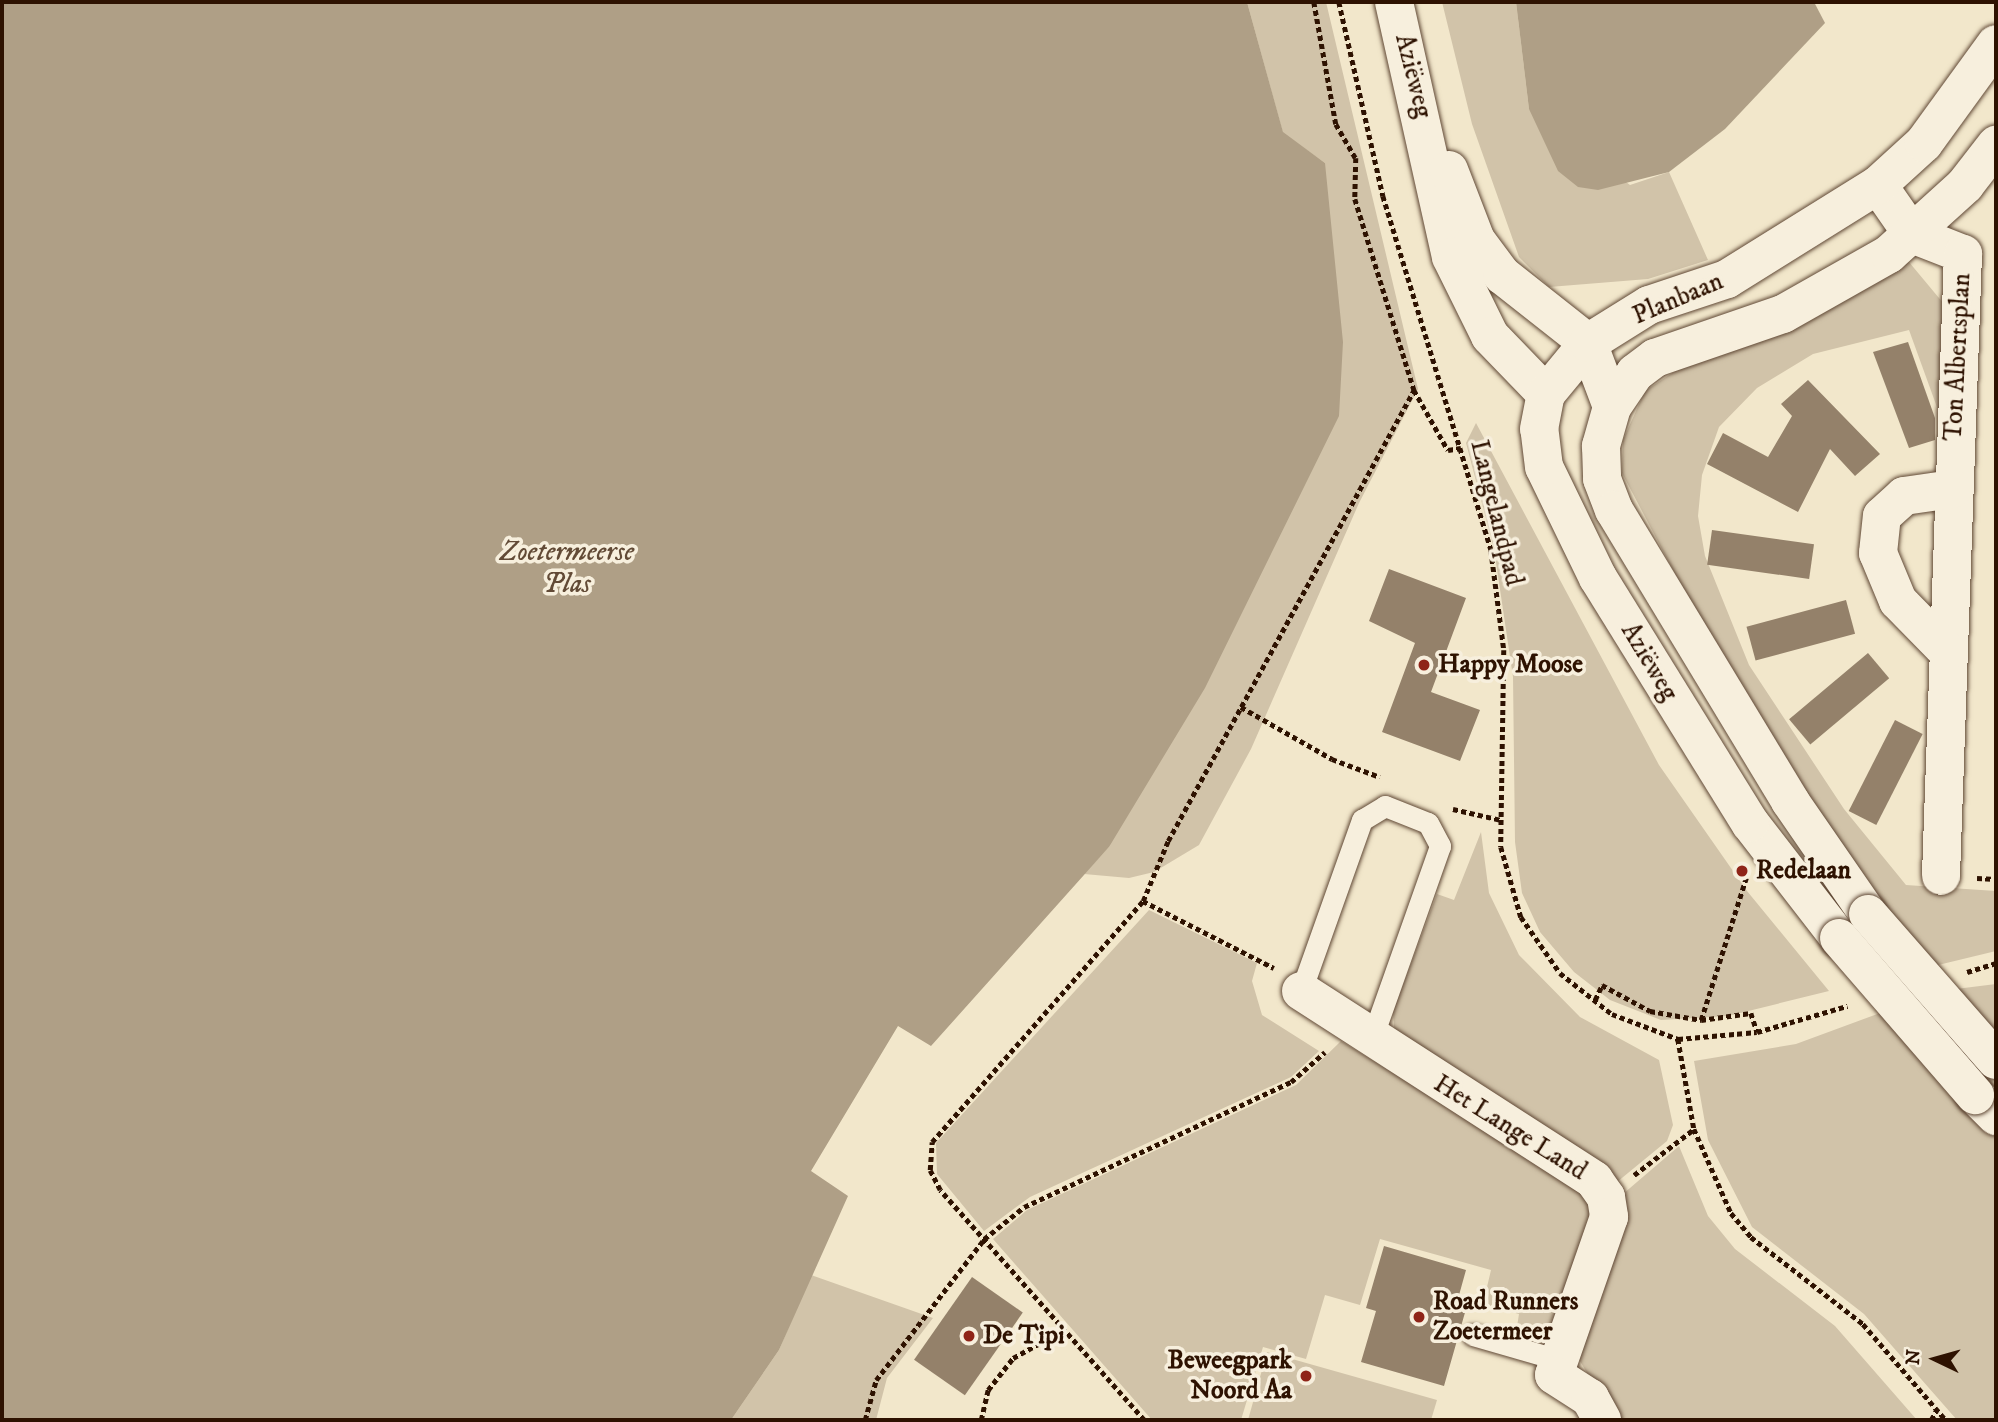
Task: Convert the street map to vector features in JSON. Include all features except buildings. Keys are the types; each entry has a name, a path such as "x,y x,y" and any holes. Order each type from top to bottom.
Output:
{"street":[{"name":"Aziëweg","path":"1394,2 1431,150 1429,178 1451,257 1490,336 1546,394 1539,429 1544,467 1598,578 1750,823 1839,938 1985,1105"},
{"name":"Planbaan","path":"1546,394 1588,343 1649,305 1727,279 1878,185 1924,143 1996,44"},
{"name":"Planbaan","path":"1612,407 1635,373 1655,358 1832,291 1912,234 1996,145"},
{"name":"Aziëweg","path":"1431,150 1450,172 1476,240 1502,275 1588,343"},
{"path":"1878,185 1912,234"},
{"name":"Ton Albertsplan","path":"1912,234 1963,254 1952,489 1941,876"},
{"path":"1588,343 1612,407"},
{"path":"1546,394 1612,407"},
{"name":"Aziëweg","path":"1612,407 1601,446 1602,479 1614,510 1746,732 1868,914 1996,1060"},
{"path":"1947,651 1898,601 1878,553 1882,516 1904,496 1952,489"},
{"name":"Het Lange Land","path":"1301,991 1360,1034 1594,1180 1606,1197 1609,1217 1559,1360"},
{"path":"1559,1360 1554,1375 1590,1398 1602,1420"}],"lane":[{"path":"1301,991 1362,820 1385,806 1428,823 1440,846 1360,1034"},
{"path":"1473,1335 1559,1360"}],"path":[{"path":"1314,2 1336,124 1356,158 1355,199 1414,390 1448,450 1461,448"},
{"name":"Langelandpad","path":"1339,2 1383,196 1491,550 1504,650 1501,820 1505,879 1521,917 1560,973 1595,1000 1640,1028 1678,1039 1757,1032 1848,1006"},
{"path":"1144,1420 1062,1331 933,1179 929,1159 936,1134 1101,956 1143,901 1168,841 1414,390"},
{"path":"1241,707 1332,760 1393,782"},
{"path":"1442,800 1501,820"},
{"path":"1440,846 1454,804"},
{"path":"1700,1020 1748,874"},
{"path":"1143,901 1265,960 1301,991"},
{"path":"1952,976 1996,963"},
{"path":"1595,1000 1602,985 1650,1012 1700,1020 1751,1013 1757,1032"},
{"path":"865,1420 876,1380 984,1238 1024,1207 1292,1082 1360,1034"},
{"path":"1678,1039 1694,1129 1731,1213 1751,1237 1863,1324 1946,1420"},
{"path":"1606,1197 1694,1129"},
{"path":"981,1420 988,1390 1013,1358 1062,1331"},
{"path":"1931,1420 1937,1409"}],"shaded area":[{"path":"1247,2 1326,2 1418,389 1359,503 1251,749 1199,845 1154,872 1129,878 1084,874 1109,847 1325,163 1283,133"},
{"path":"1442,2 1516,2 1529,109 1630,185 1669,172 1708,260 1648,279 1549,287 1519,257 1472,124"},
{"path":"1909,262 1949,310 1948,405 1938,410 1909,330 1813,354 1757,388 1719,427 1702,475 1698,516 1705,556 1749,665 1844,809 1906,885 1996,891 1996,951 1934,966 1829,833 1714,648 1622,473 1623,440 1645,391 1695,358"},
{"path":"1476,423 1659,765 1747,891 1829,991 1728,1016 1661,1020 1610,1000 1574,972 1540,932 1522,893 1515,842 1513,677 1494,549 1466,443"},
{"path":"1481,832 1489,893 1519,955 1580,1017 1659,1060 1673,1125 1667,1141 1617,1182 1395,1038 1393,1012 1437,894 1454,900"},
{"path":"1149,910 1257,963 1252,981 1262,1015 1319,1051 1291,1077 1030,1197 984,1231 937,1174 936,1143"},
{"path":"1996,984 1996,1041 1940,991"},
{"path":"1880,1013 1996,1138 1996,1420 1957,1420 1864,1314 1752,1227 1708,1140 1694,1061 1796,1044"},
{"path":"1341,1041 1577,1186 1589,1205 1592,1229 1544,1341 1516,1333 1519,1314 1483,1304 1491,1270 1380,1239 1360,1305 1325,1295 1306,1359 1263,1347 1241,1420 1152,1420 993,1239 1027,1210 1296,1085"},
{"path":"1679,1146 1708,1216 1735,1249 1835,1326 1917,1420 1615,1420 1577,1356 1623,1194"},
{"path":"811,1275 933,1318 887,1378 876,1420 731,1420 779,1350"},
{"name":"Beweegpark Noord Aa","path":"1267,1352 1437,1400 1431,1420 1248,1420"}],"water":[{"name":"Zoetermeerse Plas","path":"2,2 1247,2 1283,132 1325,163 1343,342 1339,416 1205,688 1109,847 931,1046 898,1026 811,1171 848,1196 779,1350 731,1420 2,1420"},
{"path":"1516,2 1814,2 1825,23 1725,129 1669,172 1598,190 1578,187 1558,171 1529,109"}],"place":[{"name":"Happy Moose","path":"1424,665"},
{"name":"Redelaan","path":"1742,871"},
{"name":"Road Runners Zoetermeer","path":"1419,1317"},
{"name":"De Tipi","path":"969,1336"},
{"name":"Beweegpark Noord Aa","path":"1306,1376"}]}
